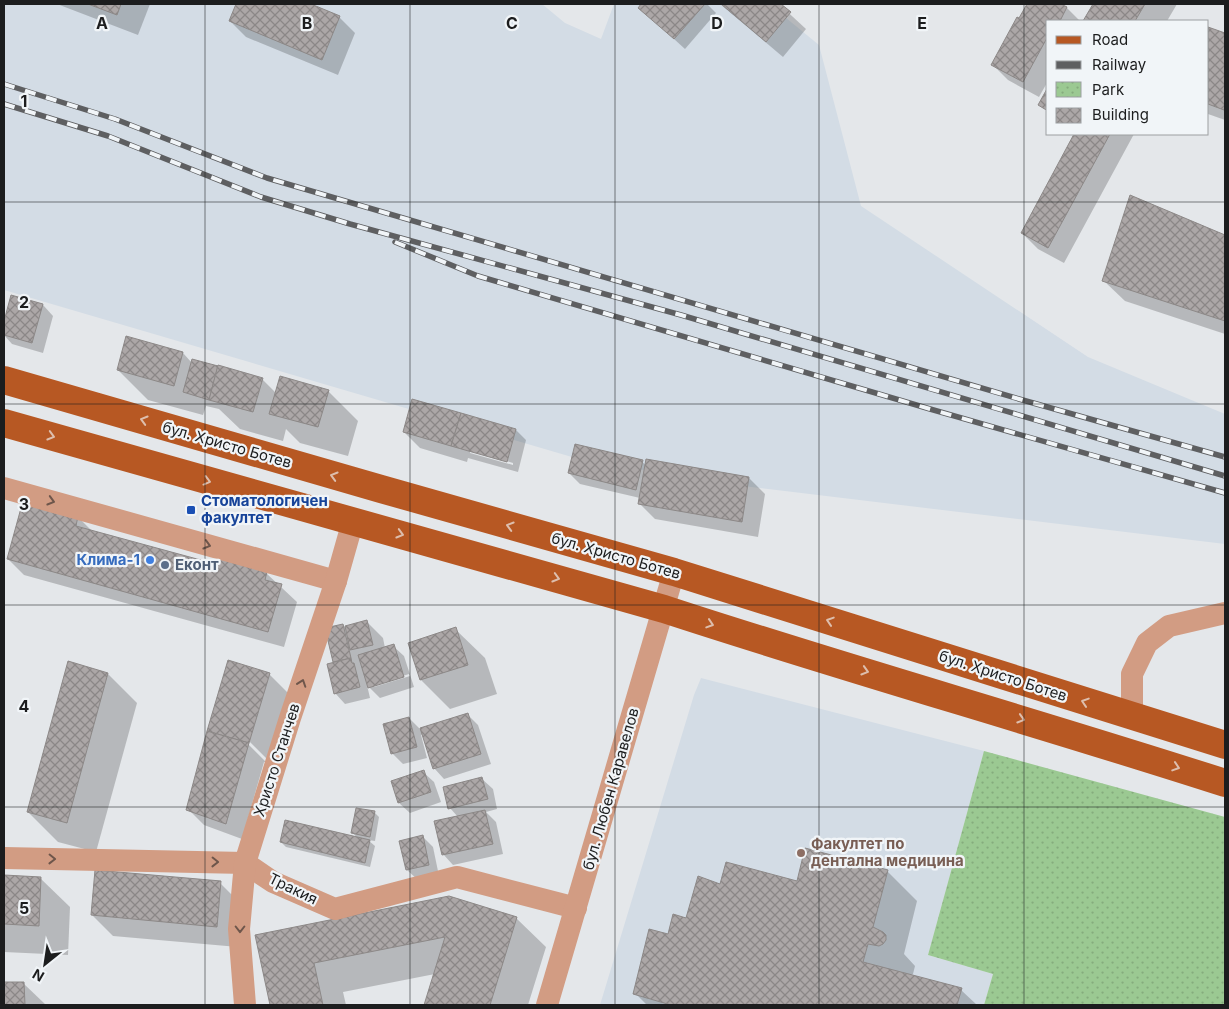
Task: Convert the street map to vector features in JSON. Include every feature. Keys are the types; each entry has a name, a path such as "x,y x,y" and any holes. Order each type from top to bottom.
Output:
{"main road":[{"name":"бул. Христо Ботев","path":"4,380 371,487 674,572 1225,745"},
{"path":"4,423 664,608 723,628 1225,783"}],"street":[{"path":"4,488 336,581"},
{"name":"Христо Станчев","path":"245,1005 239,929 245,863 290,718 336,581 353,520"},
{"name":"бул. Любен Каравелов","path":"547,1005 674,572"},
{"path":"1132,716 1132,674 1147,643 1169,626 1225,613"},
{"path":"4,858 245,863"},
{"name":"Тракия","path":"245,863 273,882 335,909 457,877 576,908"}],"shaded area":[{"path":"4,4 542,4 565,23 601,39 614,4 769,4 819,45 861,206 1088,357 1225,414 1225,544 751,487 646,470 606,467 4,290"},
{"name":"Факултет по дентална медицина","path":"701,678 984,751 928,955 993,974 984,1005 600,1005 694,695"}],"green space":[{"path":"984,751 1225,817 1225,1005 984,1005 993,974 928,955"}],"building":[{"path":"88,4 121,4 117,15"},
{"path":"236,4 311,4 340,16 322,60 229,21"},
{"path":"641,4 705,4 674,39 638,8"},
{"path":"721,4 781,4 791,12 766,42"},
{"path":"1027,4 1061,4 1067,7 1060,20 1046,20 1046,40 1023,82 991,65 1017,17 1019,18"},
{"path":"1093,4 1145,4 1136,20 1084,20"},
{"path":"1209,27 1225,33 1224,110 1209,104"},
{"path":"1046,91 1046,110 1038,105"},
{"path":"1073,135 1109,135 1048,248 1021,233"},
{"path":"1130,195 1225,235 1225,321 1102,281"},
{"path":"11,295 43,304 32,343 4,335 4,321"},
{"path":"126,336 183,352 174,386 117,370"},
{"path":"192,359 218,366 209,400 183,392"},
{"path":"218,365 263,378 253,412 209,400"},
{"path":"280,376 329,390 318,427 269,414"},
{"path":"412,399 461,413 451,446 403,432"},
{"path":"461,413 516,429 507,462 451,446"},
{"path":"575,444 643,460 636,490 568,473"},
{"path":"646,459 749,477 742,522 638,504"},
{"path":"32,504 78,516 76,526 219,565 221,559 267,572 265,580 282,584 268,632 7,559 21,508 30,510"},
{"path":"367,620 373,645 350,650 345,626"},
{"path":"343,624 351,658 333,662 325,628"},
{"path":"456,627 468,665 420,680 408,643"},
{"path":"394,644 404,677 368,688 358,655"},
{"path":"351,658 360,687 334,694 327,664"},
{"path":"228,660 270,673 249,743 207,731"},
{"path":"68,661 108,673 67,823 27,812"},
{"path":"468,713 481,754 433,769 420,728"},
{"path":"409,717 417,747 391,754 383,724"},
{"path":"207,731 249,743 226,824 186,810"},
{"path":"424,770 431,792 398,803 391,781"},
{"path":"482,777 488,799 448,809 443,787"},
{"path":"356,808 375,811 370,837 351,833"},
{"path":"485,810 493,844 442,855 434,821"},
{"path":"285,820 370,840 365,863 280,842"},
{"path":"423,835 429,865 406,870 399,841"},
{"path":"805,848 888,870 873,927 886,935 886,940 879,946 868,944 863,962 962,988 957,1005 671,1005 633,994 649,929 668,934 673,914 686,918 698,876 720,884 726,862 797,881"},
{"path":"95,870 221,881 217,927 91,915"},
{"path":"4,875 41,877 39,926 4,924"},
{"path":"449,896 517,917 490,1005 424,1005 445,937 314,963 323,1005 270,1005 255,935"},
{"path":"4,982 24,982 25,1005 4,1005"}],"railway":[{"path":"4,84 115,119 267,178 1019,399 1225,457"},
{"path":"4,104 108,136 261,197 350,224 681,315 1225,476"},
{"path":"395,242 478,276 930,409 1225,493"}],"place":[{"name":"Стоматологичен факултет","path":"191,510"},
{"name":"Клима-1","path":"150,560"},
{"name":"Еконт","path":"165,565"},
{"name":"Факултет по дентална медицина","path":"801,853"}]}
